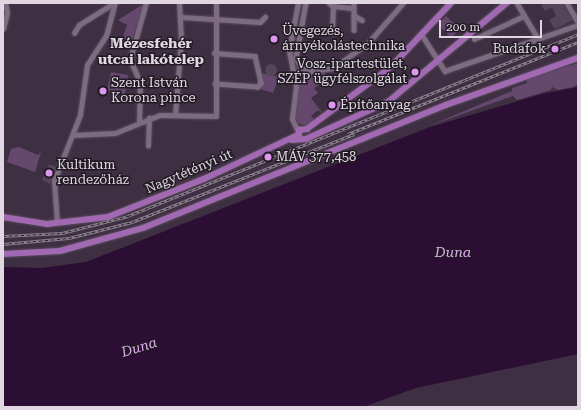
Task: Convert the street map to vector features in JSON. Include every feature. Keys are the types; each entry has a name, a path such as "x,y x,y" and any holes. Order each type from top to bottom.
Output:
{"main road":[{"path":"303,133 384,73 451,3"},
{"path":"303,133 322,131 388,102 438,62 506,3"},
{"path":"3,254 60,251 136,230 446,105 578,58"},
{"name":"Nagytétényi út","path":"3,217 57,223 89,221 123,212 303,133"}],"street":[{"path":"3,29 7,13 5,3"},
{"path":"139,123 140,83 130,60 146,3"},
{"path":"175,115 181,17 179,3"},
{"path":"73,135 115,133 149,118 175,115 216,116 214,53 214,18 216,3"},
{"path":"298,3 290,50 296,87 293,122 303,133"},
{"path":"306,3 296,58 302,68 315,71 339,64 378,34 403,3"},
{"path":"517,3 538,40"},
{"path":"422,35 442,70 448,71 472,59 538,40 578,24 577,16 567,3"},
{"path":"74,33 79,25 115,4"},
{"path":"57,223 54,181 73,135 83,105 87,66 106,36 115,4"},
{"path":"332,33 331,5 353,5 355,16 352,23 354,30"},
{"path":"297,11 304,12"},
{"path":"355,16 362,20"},
{"path":"474,39 524,16"},
{"path":"181,17 260,22 265,17"},
{"path":"214,53 255,56 261,83 258,87 215,84"},
{"path":"148,146 149,118"}],"shaded area":[{"path":"145,3 129,48 120,45 127,25 118,20"},
{"path":"297,14 294,56 297,66 303,71 324,71 327,80 314,88 318,93 311,98 323,114 318,110 311,116 315,120 306,126 298,123 295,117 298,87 290,53"},
{"path":"446,16 460,29 451,38 438,24"},
{"path":"578,63 578,84 573,87 558,90 552,87 551,90 517,100 513,96 429,126 512,91 512,88 527,83 526,79"},
{"path":"111,72 128,75 125,94 107,91"},
{"path":"261,73 279,77 273,93 257,88 262,85"},
{"path":"19,147 38,155 41,152 35,172 7,162 11,149"}],"water":[{"name":"Duna","path":"578,87 578,354 416,388 363,407 3,407 3,267 42,268 86,262 430,127 542,94"}],"building":[{"path":"545,3 562,3 573,20 555,29 549,20 556,16 552,7 545,11 541,5"},
{"path":"273,64 276,65 276,75 269,76 266,75 265,68 266,65"},
{"name":"Kultikum rendezőház","path":"49,164 56,167 50,184 42,180"}],"railway":[{"path":"3,236 62,233 128,216 578,34"},
{"path":"348,134 578,42"},
{"path":"3,244 69,238 132,222 354,134"}],"place":[{"name":"Üvegezés, árnyékolástechnika","path":"274,39"},
{"name":"Budafok","path":"555,49"},
{"name":"Vosz-ipartestület, SZÉP ügyfélszolgálat","path":"415,72"},
{"name":"Szent István Korona pince","path":"103,91"},
{"name":"Építőanyag","path":"332,105"},
{"name":"MÁV 377,458","path":"268,157"},
{"name":"Kultikum rendezőház","path":"49,173"}],"district":[{"name":"Mézesfehér utcai lakótelep","path":"151,52"}]}
